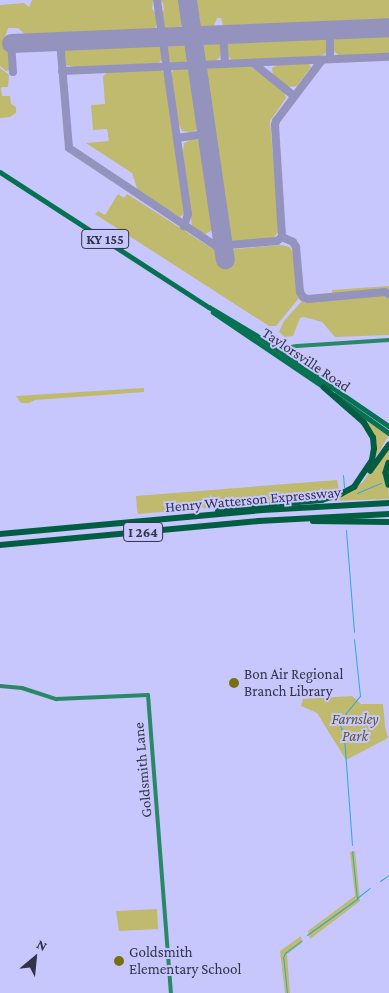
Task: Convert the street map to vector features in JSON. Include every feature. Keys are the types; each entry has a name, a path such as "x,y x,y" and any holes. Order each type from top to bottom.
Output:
{"highway":[{"path":"324,388 364,423 372,438 374,449 372,460 357,482"},
{"path":"210,514 227,508 322,500 346,492 368,473 389,445"},
{"path":"389,463 386,473 389,485"},
{"name":"Henry Watterson Expressway","path":"0,534 210,514 389,503"},
{"name":"Henry Watterson Expressway","path":"0,545 286,520 389,514"},
{"path":"286,520 389,522"}],"main road":[{"name":"Taylorsville Road","path":"0,172 389,426"},
{"name":"Taylorsville Road","path":"283,357 389,433"},
{"path":"339,397 356,406 359,405"}],"street":[{"path":"283,357 291,347 297,346 389,340"},
{"name":"Goldsmith Lane","path":"0,686 22,688 56,699 148,695 171,993"}],"green space":[{"path":"32,0 153,0 152,9 156,13 157,24 155,29 150,31 28,37 18,28 8,28 4,40 9,51 10,70 6,71 0,66 0,5 24,3 29,7"},
{"path":"160,0 182,0 185,20 179,29 171,31 164,27 161,15 164,10 163,3"},
{"path":"191,0 389,0 389,21 230,28 223,25 221,18 217,18 214,26 205,29 199,27 194,20"},
{"path":"389,31 389,54 339,56 333,50 333,40 338,33"},
{"path":"320,34 327,39 328,50 325,54 317,57 231,60 226,52 226,43 233,37"},
{"path":"210,38 218,42 222,50 218,58 210,62 202,58 198,50 202,42"},
{"path":"178,40 183,41 189,47 189,57 183,63 178,64 173,63 167,57 166,52 167,47 173,41"},
{"path":"151,41 161,47 162,60 158,63 75,67 66,65 64,60 63,50 71,44"},
{"path":"308,63 311,67 297,86 287,87 273,75 272,68 277,65"},
{"path":"250,66 285,93 286,98 270,121 279,231 272,240 233,242 226,235 202,72 207,68"},
{"path":"0,68 9,75 8,87 1,87 2,96 10,96 11,104 16,107 16,113 10,117 0,118"},
{"path":"187,68 193,73 200,124 199,129 191,132 182,131 178,122 170,75 174,69"},
{"path":"161,69 165,76 185,208 184,214 180,217 138,191 132,173 86,143 109,141 107,129 93,130 91,105 105,104 103,77 105,74 109,72"},
{"path":"193,139 201,140 203,145 215,225 213,230 205,234 192,226 185,175 184,143"},
{"path":"118,194 124,198 127,194 132,197 219,253 221,259 229,258 229,252 235,249 281,245 290,247 294,255 299,298 276,326 269,326 95,214 98,211 105,215"},
{"path":"389,286 389,289 332,294 332,290"},
{"path":"384,295 389,298 389,335 335,337 322,322 304,317 300,318 293,336 285,337 279,332 284,321 303,300"},
{"path":"144,388 144,392 35,400 29,403 21,403 16,396"},
{"path":"363,419 389,435 374,460 375,448"},
{"path":"389,447 389,460 387,464 389,499 329,501 362,483"},
{"path":"337,480 339,490 321,498 138,514 137,509 136,496"},
{"name":"Farnsley Park","path":"352,696 361,704 383,704 388,738 346,760 317,713 301,706 303,699"},
{"path":"355,851 360,901 310,939 308,931 355,896 350,852"},
{"path":"157,909 158,929 119,931 116,911"},
{"path":"301,936 302,943 287,954 290,993 285,993 280,951"}],"waterway":[{"path":"343,475 344,487"},
{"path":"357,493 381,483"},
{"path":"346,530 354,632"},
{"path":"352,845 344,736 340,725 346,713 360,696 354,639"},
{"path":"307,935 357,899 352,851"},
{"path":"380,881 389,875"},
{"path":"357,898 370,888"},
{"path":"287,993 283,957 285,953 302,940"}],"taxiway":[{"path":"157,0 188,214 184,226"},
{"path":"330,30 330,59"},
{"path":"223,34 225,64"},
{"path":"60,41 69,148 216,246 277,241 282,237"},
{"path":"11,43 13,72"},
{"path":"62,71 389,57"},
{"path":"322,60 276,121 275,125 282,237 293,242 296,247 300,292 303,297 308,299 385,292 389,294"},
{"path":"253,63 294,96"},
{"path":"177,138 207,134"}],"runway":[{"path":"187,0 225,259"},
{"path":"11,43 389,27"}],"place":[{"name":"Bon Air Regional Branch Library","path":"234,683"},
{"name":"Goldsmith Elementary School","path":"119,961"}]}
